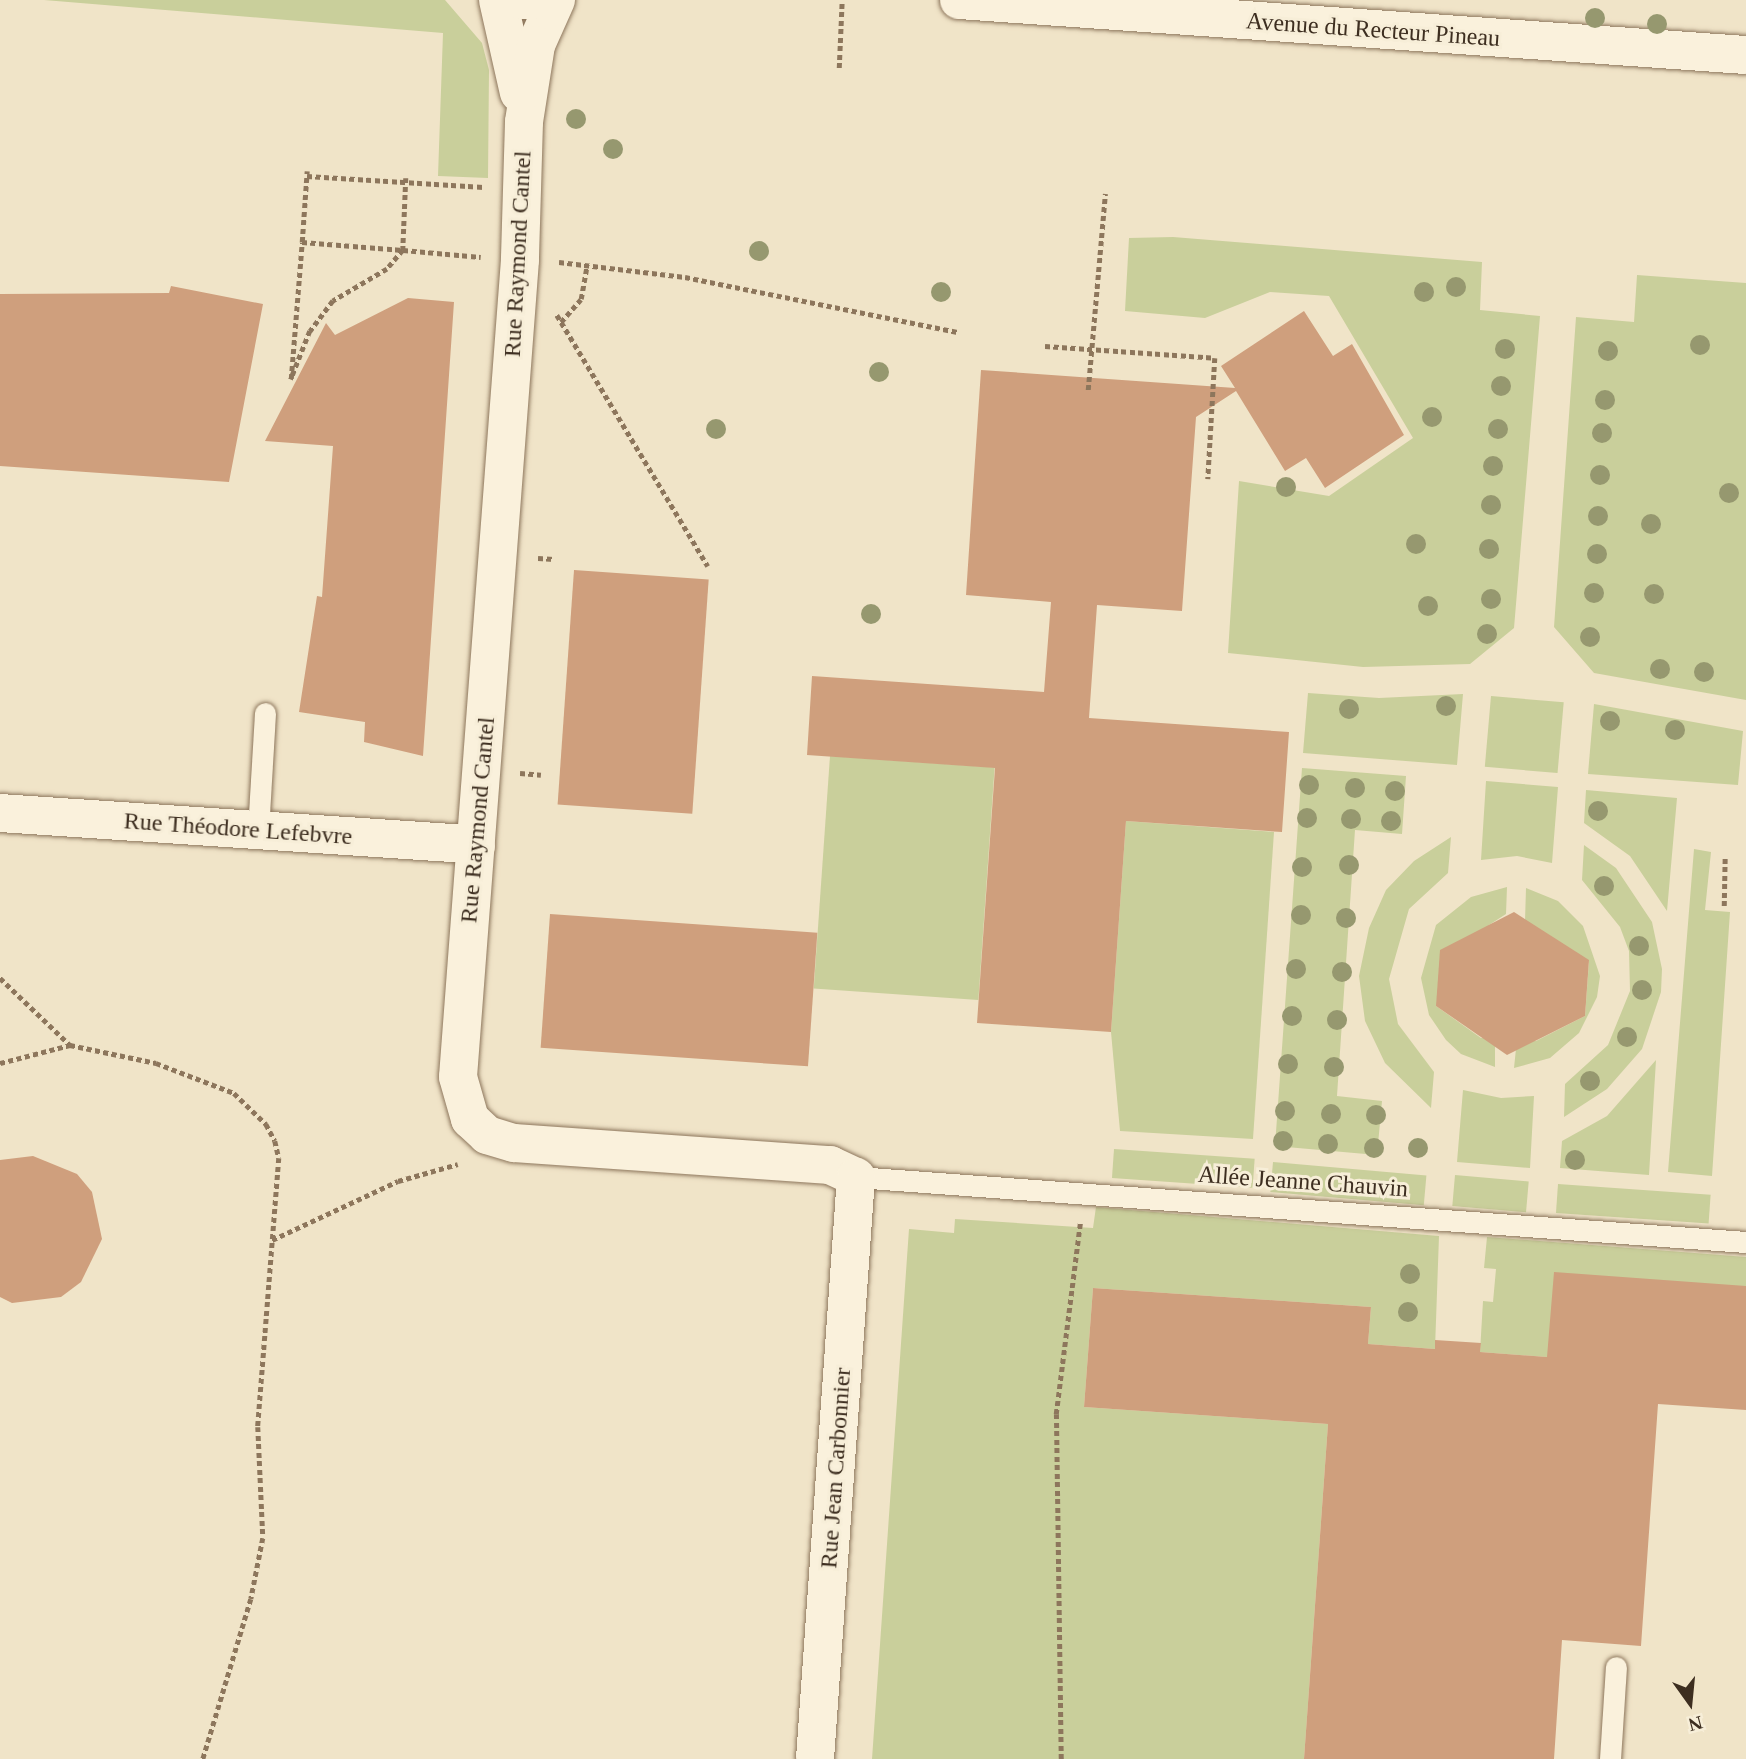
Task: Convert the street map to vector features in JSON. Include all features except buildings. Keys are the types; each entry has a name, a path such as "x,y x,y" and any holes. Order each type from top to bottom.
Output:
{"street":[{"name":"Rue Raymond Cantel","path":"498,0 524,122"},
{"path":"521,0 534,0"},
{"name":"Rue Raymond Cantel","path":"556,0 536,45 524,122 520,260 458,1077 470,1119 487,1135 526,1144 830,1165 856,1177"},
{"name":"Avenue du Recteur Pineau","path":"959,0 1746,55"},
{"name":"Rue Théodore Lefebvre","path":"0,813 476,845"},
{"name":"Rue Jean Carbonnier","path":"816,1759 856,1177"}],"lane":[{"path":"258,831 265,713"},
{"name":"Allée Jeanne Chauvin","path":"856,1177 1079,1190 1746,1242"},
{"path":"1610,1759 1616,1667"}],"path":[{"path":"839,68 842,0"},
{"path":"406,180 403,250 387,269 333,301 310,331 290,379 307,173 406,180 492,187"},
{"path":"1088,390 1105,194"},
{"path":"302,243 488,257"},
{"path":"559,262 685,277 957,332"},
{"path":"561,322 581,299 587,265"},
{"path":"548,303 708,566"},
{"path":"1045,346 1215,358 1208,479"},
{"path":"1724,906 1725,855"},
{"path":"0,978 70,1045"},
{"path":"0,1063 70,1045 212,1081 253,1109 266,1124 279,1158 258,1427 264,1505 260,1560 203,1759"},
{"path":"271,1240 398,1181 462,1163"},
{"path":"1061,1759 1056,1414 1079,1190"}],"green space":[{"path":"44,0 445,0 482,43 489,70 488,178 438,176 443,33"},
{"path":"1173,237 1482,262 1480,310 1540,316 1514,628 1470,664 1363,667 1228,653 1239,481 1329,496 1413,438 1329,296 1270,292 1205,318 1125,311 1129,238"},
{"path":"1637,275 1746,283 1746,700 1594,673 1554,627 1576,317 1634,322"},
{"path":"1308,693 1379,698 1463,694 1457,765 1303,753"},
{"path":"1491,696 1564,702 1558,773 1485,767"},
{"path":"1594,704 1743,731 1738,785 1588,774"},
{"path":"830,756 995,768 978,1000 814,988"},
{"path":"1302,768 1406,776 1402,834 1355,830 1337,1096 1382,1101 1377,1155 1275,1146"},
{"path":"1486,781 1558,787 1552,863 1517,856 1481,860"},
{"path":"1586,790 1677,798 1667,911 1630,856 1584,823"},
{"path":"1126,821 1274,832 1253,1139 1120,1131 1111,1032"},
{"path":"1451,837 1448,873 1409,909 1389,979 1398,1024 1434,1072 1431,1108 1385,1063 1365,1021 1359,976 1369,928 1386,890 1414,861"},
{"path":"1584,845 1616,868 1652,922 1662,969 1661,992 1642,1049 1607,1089 1564,1117 1565,1084 1608,1045 1630,991 1629,951 1620,927 1582,880"},
{"path":"1694,849 1711,852 1705,910 1730,912 1712,1176 1668,1172"},
{"path":"1507,887 1506,914 1489,925 1436,1006 1481,1038 1495,1038 1495,1067 1461,1054 1446,1040 1429,1015 1421,978 1436,925 1471,897"},
{"path":"1526,888 1558,901 1583,926 1600,976 1597,997 1579,1033 1550,1058 1514,1068 1517,1039 1536,1041 1585,1016 1589,961 1525,921"},
{"path":"1656,1060 1649,1175 1560,1168 1562,1141 1607,1116"},
{"path":"1463,1090 1501,1098 1534,1096 1530,1168 1457,1162"},
{"path":"1114,1149 1255,1159 1253,1188 1112,1178"},
{"path":"1273,1162 1426,1175 1424,1205 1270,1192"},
{"path":"1455,1175 1529,1181 1526,1212 1452,1206"},
{"path":"1558,1184 1711,1195 1709,1224 1556,1213"},
{"path":"1096,1207 1439,1236 1435,1349 1368,1344 1371,1307 1093,1288 1084,1407 1328,1424 1304,1759 872,1759 909,1229 954,1233 955,1219 1093,1228"},
{"path":"1487,1237 1746,1257 1746,1286 1547,1357 1480,1352 1483,1301 1493,1302 1496,1269 1484,1268"}]}
